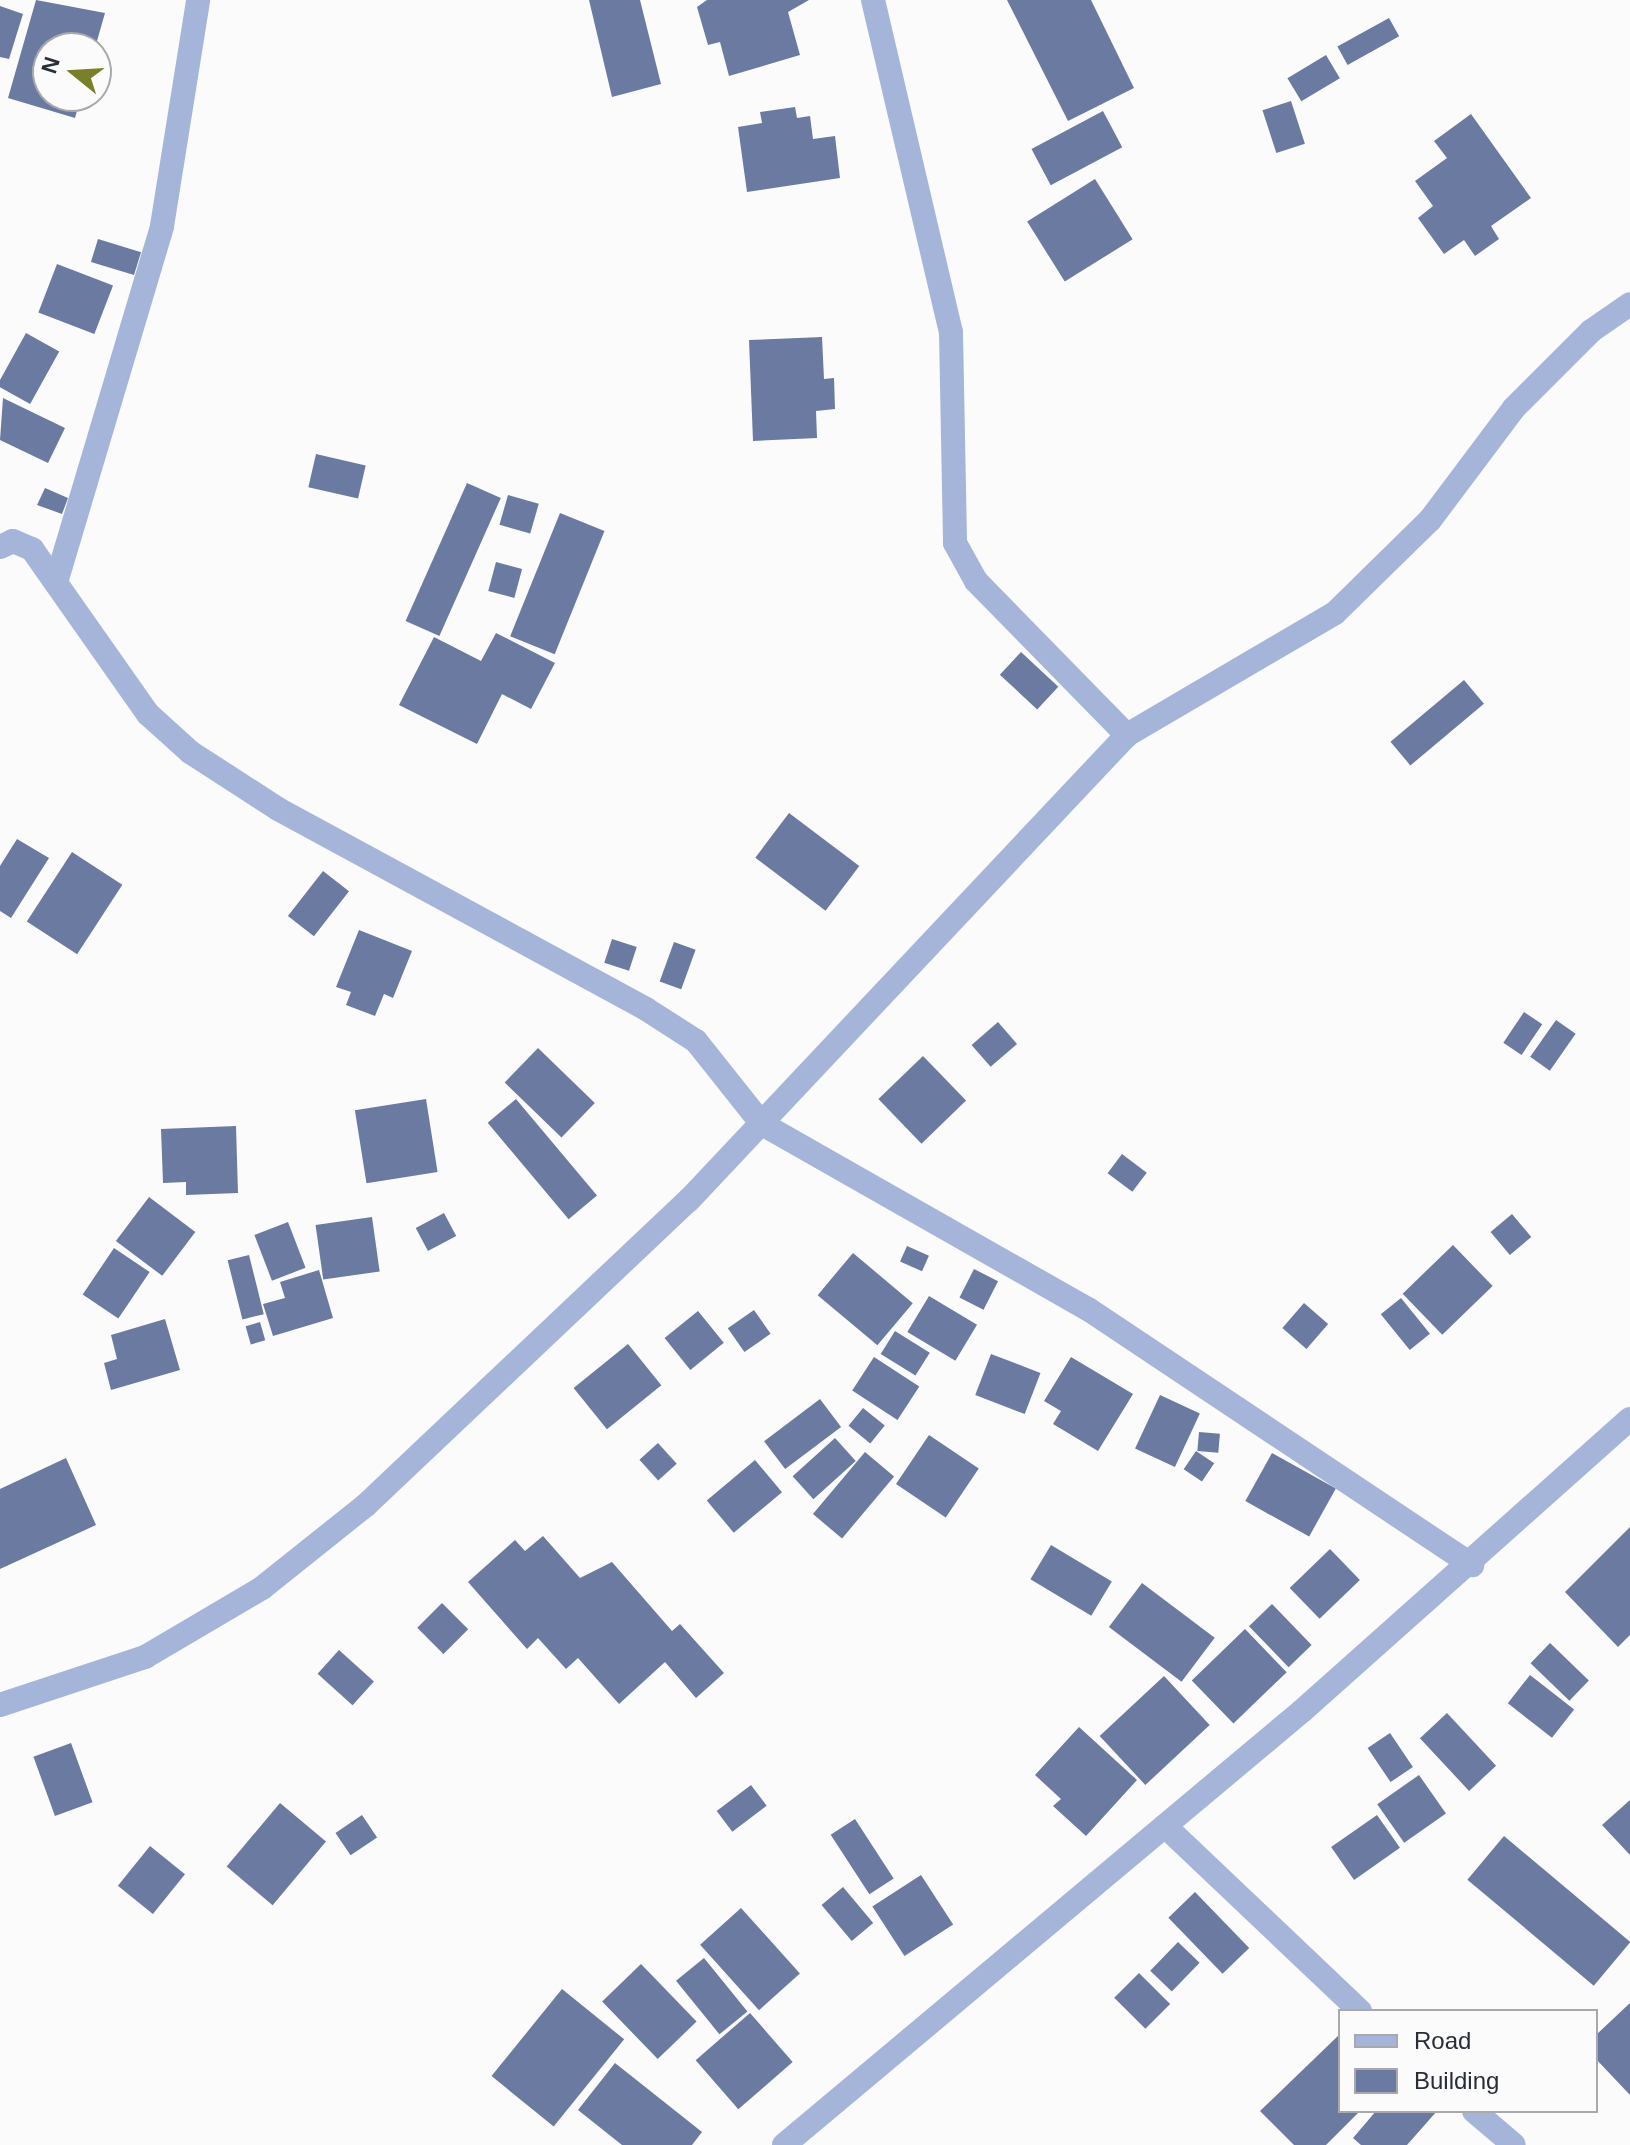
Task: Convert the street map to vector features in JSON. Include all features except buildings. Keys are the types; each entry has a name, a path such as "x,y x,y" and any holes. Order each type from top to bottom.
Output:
{"street":[{"path":"57,579 162,226 198,0"},
{"path":"873,0 951,332 955,543 976,581 1127,735"},
{"path":"0,1705 145,1657 262,1588 477,1404 762,1124 1127,735 1335,613 1430,520 1514,408 1591,331 1630,304"},
{"path":"4,540 32,549 57,579 148,714 190,752 696,1041 762,1124 1088,1309 1472,1565"},
{"path":"784,2145 1472,1565 1630,1419"},
{"path":"1165,1826 1358,2009"},
{"path":"1476,2113 1514,2145"}]}
